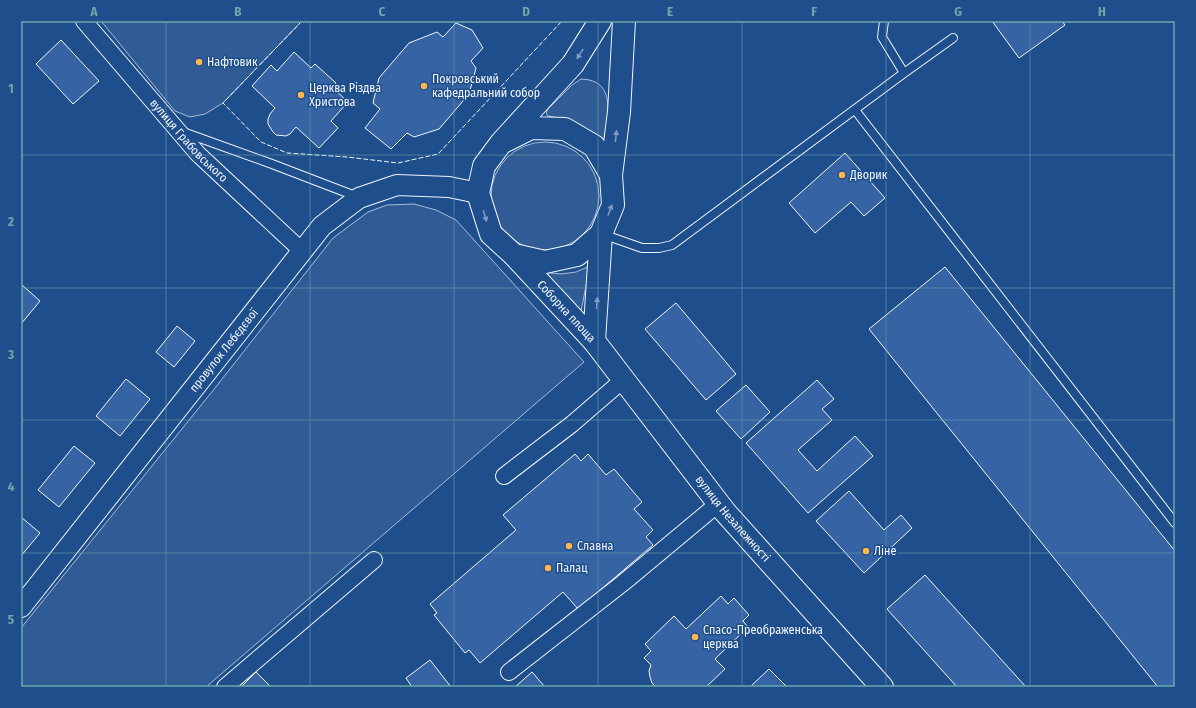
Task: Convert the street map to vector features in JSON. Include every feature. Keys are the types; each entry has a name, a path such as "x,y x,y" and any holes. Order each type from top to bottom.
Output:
{"main road":[{"name":"Соборна площа","path":"594,341 514,255 490,234 478,193 484,166 501,143 573,64 600,21"},
{"name":"Соборна площа","path":"594,341 601,234 613,205 611,175 618,112 624,21"},
{"name":"Соборна площа","path":"501,143 531,128 565,129 594,146 611,175"},
{"name":"Соборна площа","path":"514,255 545,262 577,255 601,234"},
{"name":"вулиця Незалежності","path":"594,341 719,503 882,687"}],"street":[{"name":"вулиця Грабовського","path":"84,21 198,154 302,251"},
{"name":"провулок Лебєдєвої","path":"21,607 322,226 359,198 397,185 449,188 478,193"},
{"path":"504,476 572,424 624,380"},
{"path":"509,672 623,583 719,503"},
{"path":"225,687 374,560"}],"lane":[{"path":"884,21 882,37 904,73"},
{"path":"601,234 642,248 659,248 672,245 953,38"},
{"path":"855,110 1175,523"},
{"path":"178,130 272,164 359,198"}],"shaded area":[{"name":"Нафтовик","path":"101,21 302,21 223,103 205,114 190,117 175,111"},
{"path":"581,79 592,81 600,85 605,92 608,120 606,141 602,144 597,141 583,126 568,120 548,116 546,113 548,109 572,85"},
{"path":"545,142 566,146 583,158 595,175 599,196 595,217 583,234 566,246 545,250 524,246 507,234 495,217 491,196 495,175 507,158 524,146"},
{"path":"414,204 436,210 456,220 584,362 206,687 21,687 21,628 215,388 333,238 368,212 387,205"},
{"path":"590,266 580,316 542,272 561,274 576,272"}],"building":[{"path":"992,21 1062,21 1065,25 1019,58"},
{"name":"Покровський кафедральний собор","path":"456,23 472,30 483,48 471,61 476,68 469,94 439,129 414,137 407,133 391,149 365,128 380,109 373,103 379,78 409,43 437,32 443,37"},
{"path":"61,40 99,81 73,104 36,64"},
{"name":"Церква Різдва Христова","path":"294,52 311,68 315,64 336,83 332,87 348,102 331,121 338,128 319,148 296,127 286,136 276,135 268,124 270,114 275,108 252,86 271,65 277,71"},
{"name":"Дворик","path":"845,153 885,198 864,216 851,202 815,233 789,203"},
{"path":"945,267 1175,551 1175,687 1158,687 869,329"},
{"path":"21,284 40,301 21,324"},
{"path":"676,303 736,374 706,400 645,329"},
{"path":"177,326 195,341 174,367 156,352"},
{"path":"126,379 150,399 120,436 96,416"},
{"path":"817,380 834,399 822,409 832,420 798,450 817,471 855,436 873,456 808,513 746,443"},
{"path":"746,385 770,412 741,439 716,411"},
{"path":"74,446 95,463 59,507 38,490"},
{"name":"Палац","path":"575,454 581,461 588,454 606,475 614,469 642,502 634,509 653,530 646,537 653,545 578,609 563,592 480,663 469,650 465,653 434,615 437,613 430,604 516,530 503,515"},
{"name":"Ліне","path":"849,491 884,530 901,515 912,528 864,573 816,521"},
{"path":"21,517 40,533 21,556"},
{"path":"925,575 1026,687 957,687 887,609"},
{"name":"Спасо-Преображенська церква","path":"721,596 728,604 734,598 749,615 743,621 748,627 715,659 725,669 706,687 656,687 652,683 650,677 649,671 651,665 644,658 651,651 645,644 674,616 686,629"},
{"path":"430,660 451,687 412,687 406,678"},
{"path":"769,669 787,687 750,687"},
{"path":"256,672 271,687 241,687"},
{"path":"532,672 545,687 515,687"}],"fence":[{"path":"302,21 223,103 261,142 287,153 347,157 398,163 438,154 562,21"}],"place":[{"name":"Нафтовик","path":"199,62"},
{"name":"Покровський кафедральний собор","path":"424,86"},
{"name":"Церква Різдва Христова","path":"301,95"},
{"name":"Дворик","path":"842,175"},
{"name":"Славна","path":"569,546"},
{"name":"Ліне","path":"866,551"},
{"name":"Палац","path":"548,568"},
{"name":"Спасо-Преображенська церква","path":"695,637"}]}
